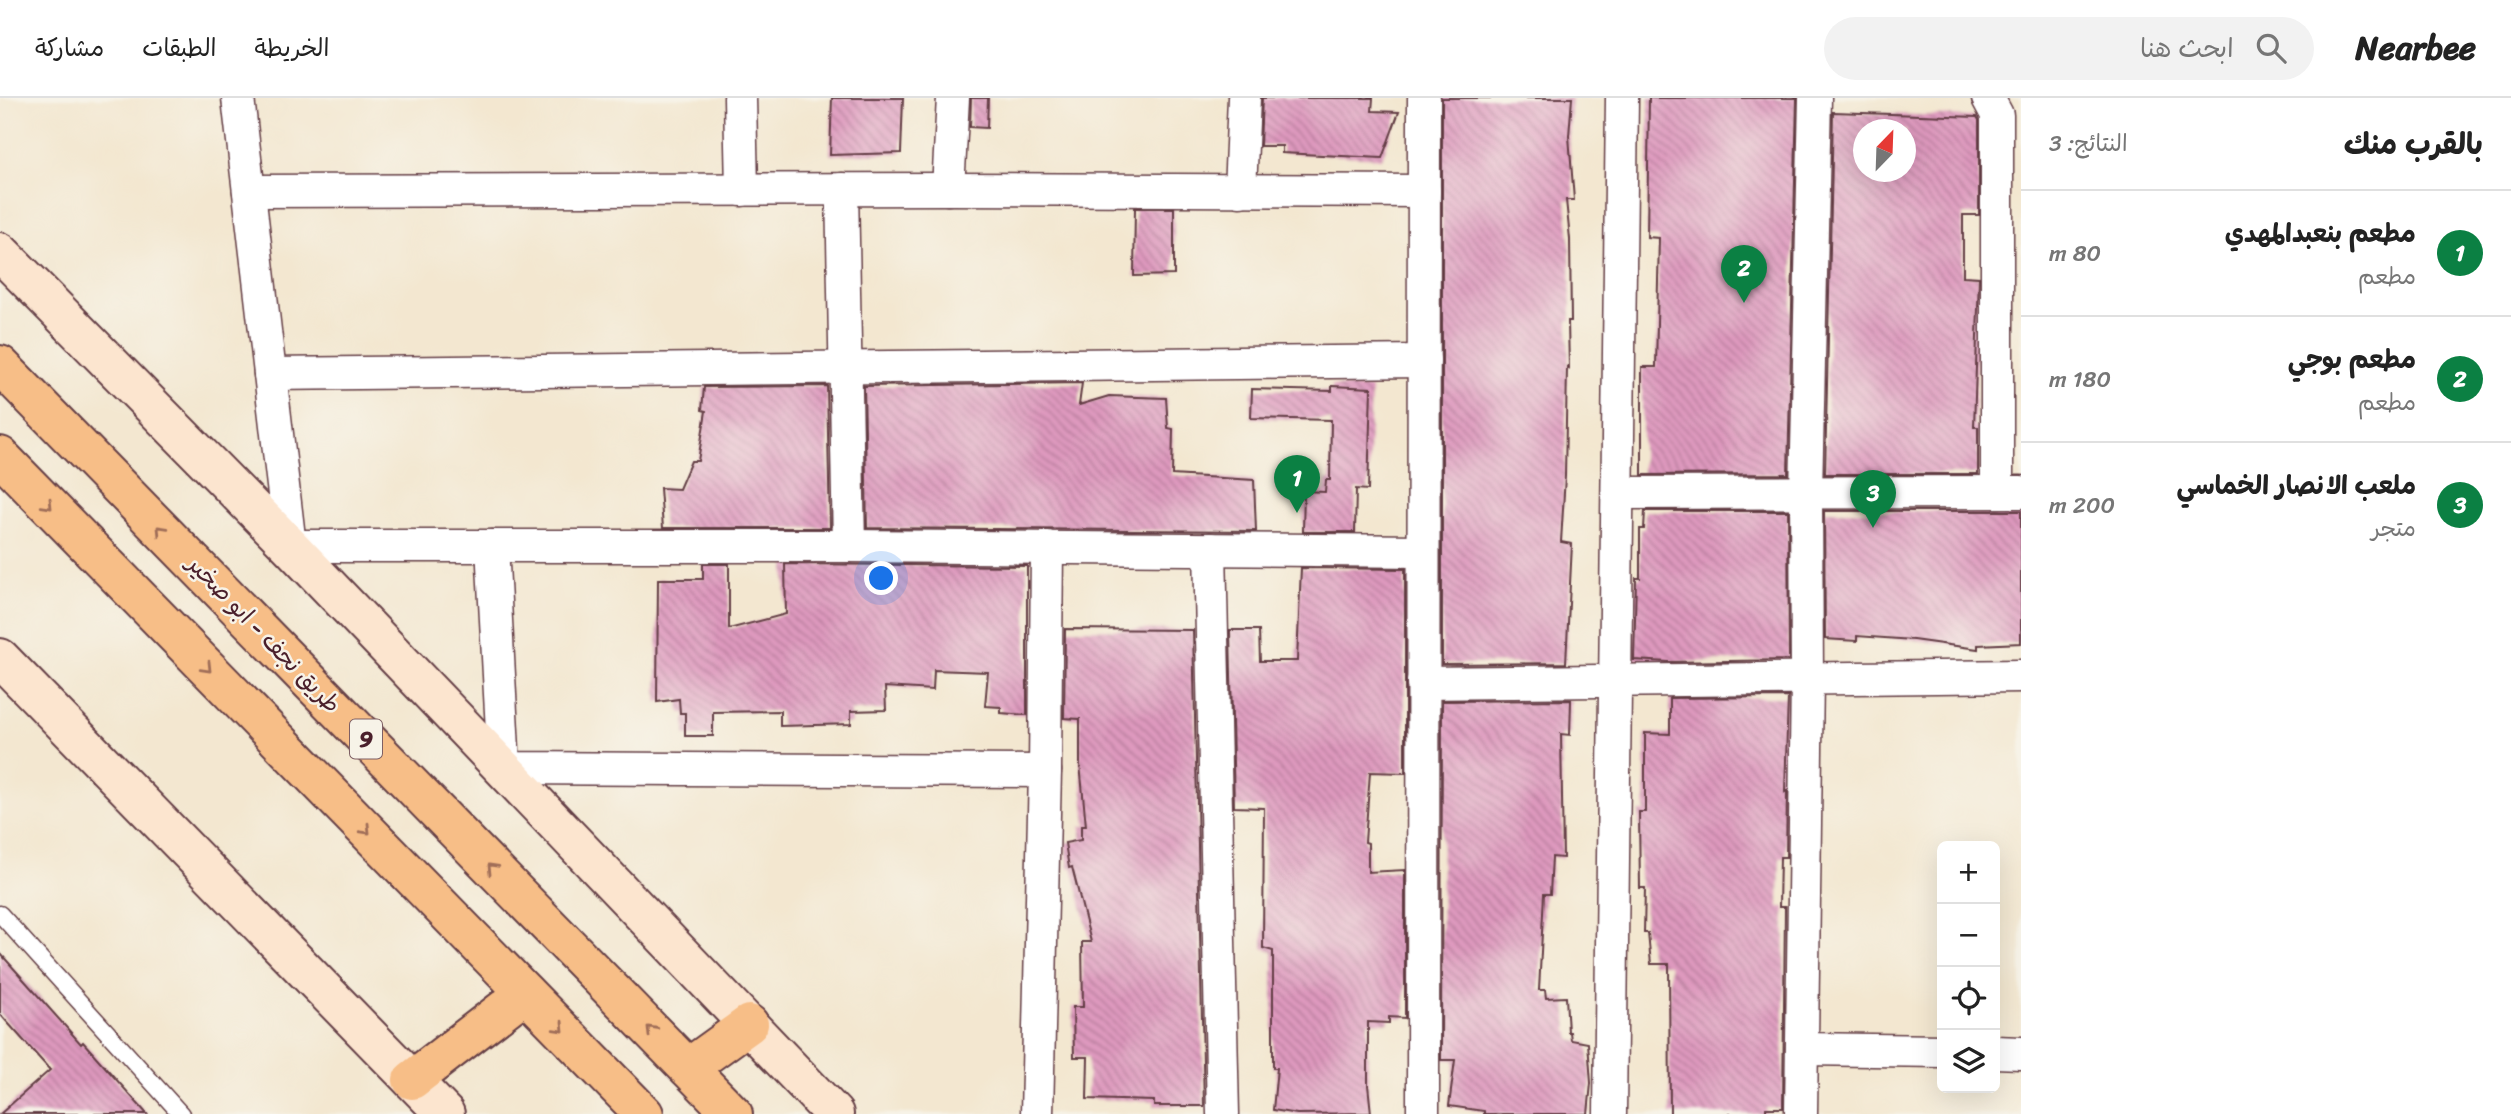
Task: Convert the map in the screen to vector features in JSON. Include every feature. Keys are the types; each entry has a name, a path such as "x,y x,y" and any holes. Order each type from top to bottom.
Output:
{"highway":[{"name":"طريق نجف - ابو صخير","path":"0,365 733,1114"},
{"path":"0,456 645,1114"},
{"path":"412,1080 525,993"},
{"path":"688,1068 749,1024"}],"main road":[{"path":"0,252 290,546 834,1114"},
{"path":"0,658 445,1114"}],"street":[{"path":"238,98 290,546 849,546 1423,551"},
{"path":"740,98 742,190"},
{"path":"948,189 953,98"},
{"path":"1240,191 1244,98"},
{"path":"1423,1114 1424,98"},
{"path":"1610,1114 1622,98"},
{"path":"1801,1114 1807,678 1806,493 1815,98"},
{"path":"1618,493 2009,492 1997,115 1988,98"},
{"path":"842,189 849,546"},
{"path":"249,191 1424,191"},
{"path":"270,374 1424,361"},
{"path":"492,545 504,768 1045,771"},
{"path":"1037,1114 1047,547"},
{"path":"1209,549 1223,1114"},
{"path":"1423,682 2021,676"},
{"path":"1802,1049 1937,1051"},
{"path":"2000,1052 2021,1052"}],"lane":[{"path":"0,915 181,1114"}],"building":[{"path":"832,98 903,98 901,153 830,155"},
{"path":"971,98 988,98 987,128 970,127"},
{"path":"1262,98 1373,98 1372,111 1399,112 1382,158 1282,153 1282,146 1260,146"},
{"path":"1442,98 1572,98 1569,136 1574,200 1566,200 1570,239 1571,321 1568,321 1569,368 1567,367 1561,542 1572,544 1566,663 1442,664"},
{"path":"1649,98 1797,98 1788,474 1642,475 1642,367 1656,367 1659,238 1647,237"},
{"path":"1833,112 1977,117 1979,120 1979,215 1963,215 1963,276 1979,277 1974,427 1978,427 1978,474 1825,474"},
{"path":"1135,208 1174,208 1174,275 1134,276"},
{"path":"1082,383 1079,405 1109,396 1166,398 1168,428 1173,429 1172,475 1254,480 1256,531 867,528 864,386"},
{"path":"827,386 830,528 663,528 660,488 679,489 691,461 698,461 706,411 702,410 704,387"},
{"path":"1332,386 1371,388 1368,490 1356,489 1355,532 1303,532 1304,491 1325,492 1326,480 1330,480 1331,420 1251,418 1252,389 1332,391"},
{"path":"1645,511 1788,511 1789,660 1634,660 1636,578 1640,578 1640,529 1644,529"},
{"path":"1824,511 2021,511 2021,643 1978,645 1978,649 1857,636 1857,641 1825,639"},
{"path":"703,564 729,564 729,629 786,614 785,564 1027,566 1027,715 1001,713 1001,707 985,706 988,672 934,670 933,690 885,687 886,710 851,711 851,724 780,726 780,711 713,712 713,736 685,736 685,713 680,713 679,699 657,702 658,579 703,579"},
{"path":"1301,568 1405,569 1405,773 1370,772 1365,842 1368,843 1368,872 1405,870 1405,1018 1389,1017 1389,1023 1368,1022 1371,1113 1297,1114 1273,1110 1277,1068 1273,1068 1273,951 1263,948 1264,808 1234,807 1230,630 1259,630 1260,661 1297,661"},
{"path":"1065,629 1193,630 1204,1106 1154,1106 1154,1101 1087,1099 1088,1057 1074,1057 1073,1007 1083,1007 1082,942 1091,942 1072,867 1069,868 1065,843 1081,840 1081,826 1086,826 1080,764 1080,719 1064,718"},
{"path":"1788,697 1786,857 1780,857 1779,907 1785,907 1783,1108 1766,1108 1766,1114 1670,1114 1669,964 1651,964 1648,933 1644,933 1645,888 1640,888 1639,812 1645,812 1645,733 1670,734 1670,698"},
{"path":"1571,700 1570,735 1561,734 1563,858 1552,857 1550,894 1544,894 1539,990 1545,990 1546,998 1566,997 1571,1040 1588,1043 1591,1083 1588,1114 1484,1114 1484,1111 1449,1106 1455,1060 1441,1060 1442,701"},
{"path":"0,953 147,1114 0,1114 50,1070 0,1014"}],"place":[{"name":"مطعم بوجي","path":"1744,303"},
{"name":"مطعم بنعبدالمهدي","path":"1297,513"},
{"name":"ملعب الانصار الخماسي","path":"1873,528"}]}
